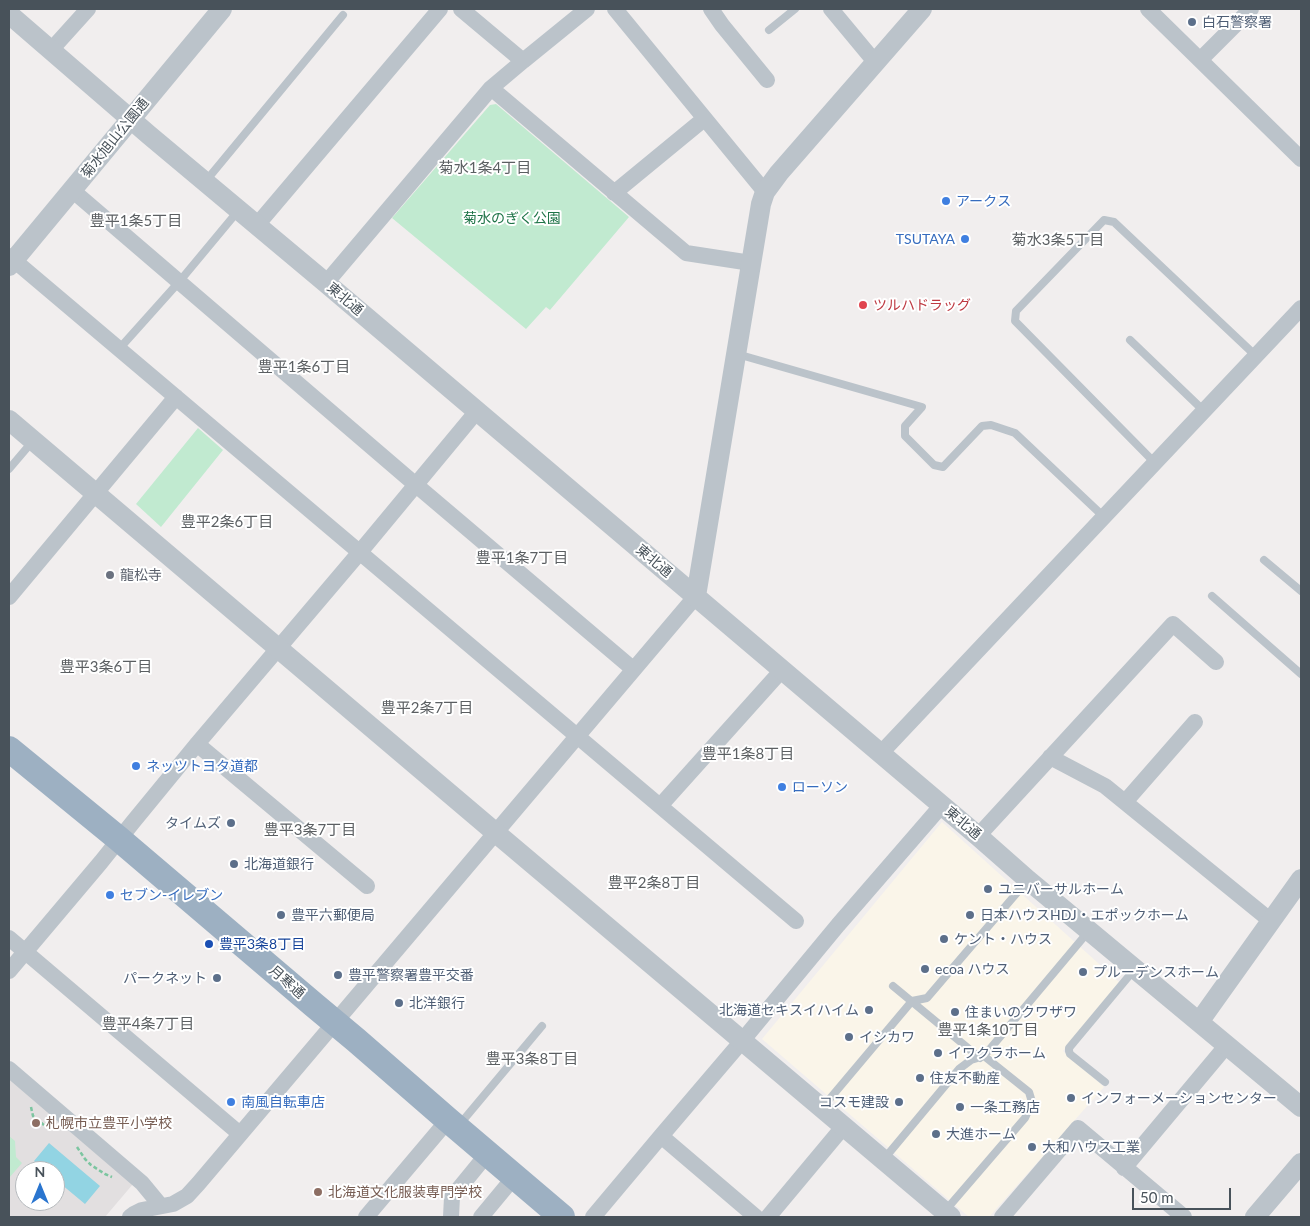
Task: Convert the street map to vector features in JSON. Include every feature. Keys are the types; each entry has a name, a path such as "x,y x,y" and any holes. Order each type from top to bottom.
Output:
{"highway":[{"name":"月寒通","path":"9,749 336,1022 562,1217"}],"street":[{"path":"51,50 88,9"},
{"name":"菊水旭山公園通","path":"10,261 72,190 222,9"},
{"path":"257,225 440,9"},
{"path":"461,9 522,61"},
{"path":"326,283 492,88 522,61 588,9"},
{"path":"615,9 765,192"},
{"path":"711,9 767,80"},
{"path":"831,9 875,62"},
{"path":"130,1217 142,1210 173,1204 187,1196 696,596 761,204 765,192 779,173 922,9"},
{"path":"1148,9 1301,159"},
{"path":"1200,60 1251,9"},
{"name":"東北通","path":"9,14 881,753 1028,880 1301,1107"},
{"path":"492,88 686,253 751,263"},
{"path":"614,192 704,119"},
{"path":"72,190 633,669"},
{"path":"10,261 119,349 796,921"},
{"path":"881,753 1301,308"},
{"path":"9,597 176,397"},
{"path":"9,971 477,411"},
{"path":"9,420 844,1126 945,1215"},
{"path":"978,836 1173,624 1216,662"},
{"path":"660,806 782,670"},
{"path":"1125,802 1195,722"},
{"path":"197,744 367,886"},
{"path":"1050,757 1105,786 1271,922"},
{"path":"593,1217 838,925 942,805"},
{"path":"1200,1022 1301,879"},
{"path":"9,938 240,1134"},
{"path":"1124,1168 1227,1045"},
{"path":"9,1069 142,1183 161,1206"},
{"path":"366,1217 452,1124"},
{"path":"768,1217 844,1126"},
{"path":"1002,1217 1078,1128 1184,1217"},
{"path":"661,1136 756,1217"},
{"path":"451,1217 452,1197 488,1153"},
{"path":"1255,1217 1301,1163"},
{"path":"482,1217 515,1176"}],"lane":[{"path":"769,30 795,9"},
{"path":"205,182 343,16"},
{"path":"119,349 239,210"},
{"path":"1155,463 1015,320 1016,311 1104,220 1114,222 1256,356"},
{"path":"1130,340 1204,411"},
{"path":"737,354 922,407 905,426 904,436 934,465 943,467 982,426 991,425 1015,433 1104,517"},
{"path":"9,469 33,440"},
{"path":"1264,560 1301,591"},
{"path":"1212,596 1301,674"},
{"path":"822,1108 912,1001 927,998 1028,880"},
{"path":"884,1160 958,1068 971,1060 982,1057 1089,930"},
{"path":"1105,1082 1070,1054 1069,1048 1135,969"},
{"path":"893,986 1029,1092 1032,1102 1025,1118 945,1215"},
{"path":"452,1124 542,1026"}],"shaded area":[{"path":"942,822 1119,982 1063,1051 1104,1087 989,1217 969,1217 762,1039"},
{"name":"札幌市立豊平小学校","path":"9,1076 133,1184 105,1217 9,1217"}],"green space":[{"name":"菊水のぎく公園","path":"496,104 629,217 550,310 546,307 526,329 392,218 490,105"},
{"path":"198,428 223,450 161,527 136,504"},
{"path":"9,1136 15,1141 16,1157 20,1161 15,1161 15,1171 9,1178"}],"water":[{"path":"49,1143 100,1186 85,1204 65,1187 65,1161 34,1161"}],"place":[{"name":"白石警察署","path":"1192,22"},
{"name":"アークス","path":"946,201"},
{"name":"TSUTAYA","path":"965,239"},
{"name":"ツルハドラッグ","path":"863,305"},
{"name":"龍松寺","path":"110,575"},
{"name":"ネッツトヨタ道都","path":"136,766"},
{"name":"ローソン","path":"782,787"},
{"name":"タイムズ","path":"231,823"},
{"name":"北海道銀行","path":"234,864"},
{"name":"ユニバーサルホーム","path":"988,889"},
{"name":"セブン-イレブン","path":"110,895"},
{"name":"豊平六郵便局","path":"281,915"},
{"name":"日本ハウスHDJ・エポックホーム","path":"970,915"},
{"name":"ケント・ハウス","path":"944,939"},
{"name":"豊平3条8丁目","path":"209,944"},
{"name":"ecoa ハウス","path":"925,969"},
{"name":"プルーデンスホーム","path":"1083,972"},
{"name":"豊平警察署豊平交番","path":"338,975"},
{"name":"パークネット","path":"217,978"},
{"name":"北洋銀行","path":"399,1003"},
{"name":"北海道セキスイハイム","path":"869,1010"},
{"name":"住まいのクワザワ","path":"955,1012"},
{"name":"イシカワ","path":"849,1037"},
{"name":"イワクラホーム","path":"938,1053"},
{"name":"住友不動産","path":"920,1078"},
{"name":"インフォーメーションセンター","path":"1071,1098"},
{"name":"南風自転車店","path":"231,1102"},
{"name":"コスモ建設","path":"899,1102"},
{"name":"一条工務店","path":"960,1107"},
{"name":"札幌市立豊平小学校","path":"36,1123"},
{"name":"大進ホーム","path":"936,1134"},
{"name":"大和ハウス工業","path":"1032,1147"},
{"name":"北海道文化服装専門学校","path":"318,1192"}],"district":[{"name":"菊水1条4丁目","path":"485,168"},
{"name":"豊平1条5丁目","path":"136,221"},
{"name":"菊水3条5丁目","path":"1058,240"},
{"name":"豊平1条6丁目","path":"304,367"},
{"name":"豊平2条6丁目","path":"227,522"},
{"name":"豊平1条7丁目","path":"522,558"},
{"name":"豊平3条6丁目","path":"106,667"},
{"name":"豊平2条7丁目","path":"427,708"},
{"name":"豊平1条8丁目","path":"748,754"},
{"name":"豊平3条7丁目","path":"310,830"},
{"name":"豊平2条8丁目","path":"654,883"},
{"name":"豊平4条7丁目","path":"148,1024"},
{"name":"豊平1条10丁目","path":"988,1030"},
{"name":"豊平3条8丁目","path":"532,1059"}]}
